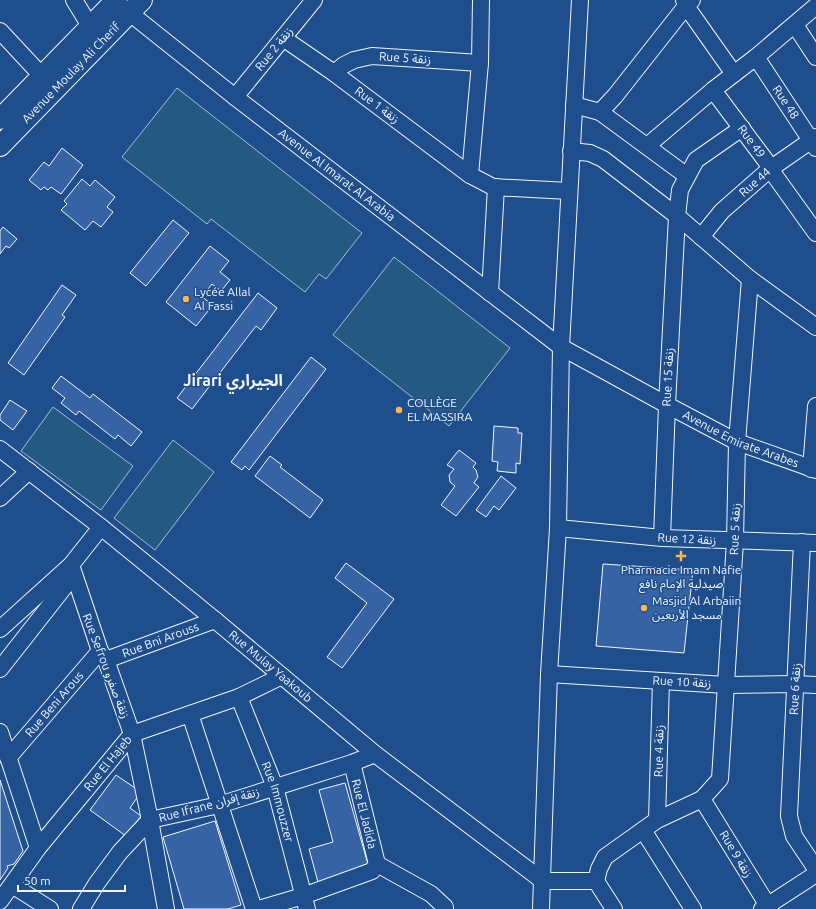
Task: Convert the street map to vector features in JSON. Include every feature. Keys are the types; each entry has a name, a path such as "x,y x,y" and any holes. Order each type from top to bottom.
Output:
{"main road":[{"name":"Avenue Moulay Ali Cherif","path":"2,114 42,76 90,26 126,3"},
{"name":"Avenue Moulay Ali Cherif","path":"0,146 126,3"}],"street":[{"path":"74,0 90,26"},
{"name":"Rue 2 زنقة","path":"235,97 314,0"},
{"path":"470,175 480,63 481,0"},
{"path":"542,909 548,674 558,528 561,347 580,0"},
{"path":"670,0 687,2"},
{"path":"600,112 615,96 687,2"},
{"path":"687,2 734,74"},
{"name":"Avenue Al Imarat Al Arabia","path":"126,3 235,97 561,347"},
{"path":"647,146 713,90 795,25 816,6"},
{"path":"795,25 816,57"},
{"path":"0,31 42,76"},
{"name":"Rue 1 زنقة","path":"283,38 334,73 470,175 493,187 570,191"},
{"name":"Rue 5 زنقة","path":"334,73 354,60 372,56 480,63"},
{"name":"Rue 48","path":"756,57 814,142"},
{"name":"Rue 49","path":"713,90 766,161 770,169 816,233"},
{"path":"574,105 600,112 687,176"},
{"name":"Rue 15 زنقة","path":"662,538 667,405 677,216 680,190 696,160 742,128"},
{"name":"Rue 44","path":"701,237 722,211 770,169 814,142"},
{"path":"571,151 590,153 603,159 677,216 750,279 812,318"},
{"path":"490,293 496,187"},
{"name":"Rue 5 زنقة","path":"702,799 720,779 735,542 737,442 750,279"},
{"name":"Avenue Emirate Arabes","path":"561,347 737,442 814,470"},
{"path":"814,470 816,406"},
{"name":"Rue Mulay Yaakoub","path":"0,449 101,527 375,754 543,881"},
{"path":"0,498 29,471"},
{"path":"0,669 72,570 101,527"},
{"name":"Rue 12 زنقة","path":"558,528 662,538 735,542 809,543"},
{"name":"Rue 6 زنقة","path":"809,543 795,684 789,816 794,836 816,869"},
{"path":"0,629 72,570"},
{"name":"Rue Sefrou زنقة صفرو","path":"72,570 132,734 150,820 166,909"},
{"name":"Rue Bni Arouss","path":"103,655 215,620"},
{"name":"Rue Beni Arous","path":"8,758 103,655"},
{"name":"Rue 10 زنقة","path":"548,674 726,685 816,685"},
{"name":"Rue El Hajeb","path":"0,901 38,848 132,734 239,697 282,676"},
{"name":"Rue 4 زنقة","path":"657,820 660,681"},
{"name":"Rue Immouzzer","path":"239,697 275,787 305,902"},
{"path":"190,714 254,909"},
{"path":"0,732 38,848"},
{"name":"Rue Ifrane زنقة إفران","path":"81,909 97,883 120,852 150,820 219,805 352,763 375,754"},
{"name":"Rue El Jadida","path":"352,763 375,867 432,894 445,907 445,909"},
{"path":"614,909 596,881 599,869 605,857 657,820 702,799"},
{"name":"Rue 9 زنقة","path":"702,799 767,908"},
{"path":"643,830 693,909"},
{"path":"259,909 305,902 375,867"},
{"path":"767,908 816,874"},
{"path":"543,881 596,881"},
{"path":"12,884 50,909"}],"shaded area":[{"path":"177,88 362,233 326,279 319,274 305,292 211,219 207,224 122,157"},
{"path":"394,257 510,348 449,426 333,335"},
{"path":"53,407 133,466 101,510 21,451"},
{"path":"173,440 214,472 155,550 114,518"}],"building":[{"path":"62,148 83,165 61,194 51,187 48,190 44,187 41,190 29,180 44,162 49,166"},
{"path":"82,179 90,186 95,180 115,197 107,207 113,212 101,227 93,221 85,230 61,210 67,204 64,201"},
{"path":"173,220 189,233 146,286 130,273"},
{"path":"3,227 17,239 9,248 6,246 0,254 0,231"},
{"path":"210,246 229,261 220,272 230,280 221,291 212,284 202,297 213,305 196,326 166,302"},
{"path":"62,285 76,295 62,315 65,317 24,375 8,363"},
{"path":"258,293 277,308 261,330 256,326 192,409 177,398"},
{"path":"311,357 326,369 249,470 245,466 242,470 231,462"},
{"path":"61,376 90,398 93,394 142,432 131,446 118,435 115,439 79,411 76,415 61,403 65,398 52,388"},
{"path":"10,400 27,411 13,430 0,420 0,415"},
{"path":"494,426 518,428 518,433 522,433 520,464 516,463 516,473 497,471 498,462 492,461"},
{"path":"459,450 476,463 473,467 476,470 478,477 474,483 479,487 456,516 441,505 455,486 450,482 449,475 454,469 447,465"},
{"path":"270,456 282,465 280,467 323,500 310,518 255,476"},
{"path":"501,476 516,488 499,510 494,506 486,517 476,510"},
{"path":"346,563 394,599 342,668 327,657 367,603 335,578"},
{"name":"Masjid Al Arbaiin مسجد الأربعين","path":"603,564 693,570 684,653 596,646"},
{"path":"116,775 141,792 130,808 141,816 126,836 90,810"},
{"path":"0,780 23,851 14,864 7,866 8,868 0,880"},
{"path":"345,783 369,868 318,882 309,849 333,842 319,790"},
{"path":"215,821 241,905 228,909 184,909 163,837"}],"place":[{"name":"Lycée Allal Al Fassi","path":"186,299"},
{"name":"COLLÈGE EL MASSIRA","path":"399,410"},
{"name":"Pharmacie Imam Nafie صيدلية الإمام نافع","path":"681,556"},
{"name":"Masjid Al Arbaiin مسجد الأربعين","path":"644,608"}],"district":[{"name":"Jirari الجيراري","path":"233,380"}]}
